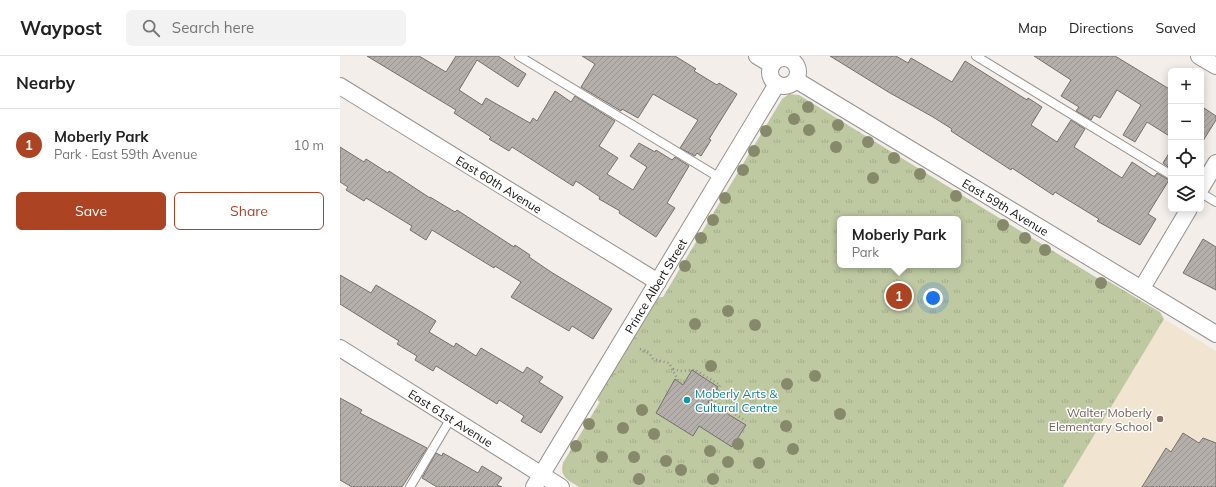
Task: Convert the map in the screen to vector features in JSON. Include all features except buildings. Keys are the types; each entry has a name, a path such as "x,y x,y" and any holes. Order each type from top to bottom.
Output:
{"street":[{"path":"757,56 772,65"},
{"path":"1199,56 1216,66"},
{"path":"782,58 792,58 798,71 796,80 789,85 780,86 776,84 770,74 772,65 782,58"},
{"name":"East 59th Avenue","path":"796,80 1216,334"},
{"name":"Prince Albert Street","path":"538,481 776,84"},
{"name":"East 60th Avenue","path":"340,86 658,282"},
{"path":"1204,183 1216,163"},
{"path":"1142,288 1187,212"},
{"name":"East 61st Avenue","path":"340,348 451,418 538,481 561,487"}],"lane":[{"path":"519,56 720,178"},
{"path":"976,56 1168,173"},
{"path":"1204,195 1216,202"},
{"path":"410,487 451,418"}],"path":[{"path":"640,350 649,353 653,359 669,363 679,382"},
{"path":"673,369 680,371 696,370 720,385 712,400 746,421"},
{"path":"716,410 722,406"},
{"path":"722,406 722,413"}],"shaded area":[{"name":"Walter Moberly Elementary School","path":"1164,319 1216,351 1216,487 1063,487"}],"green space":[{"path":"789,94 799,95 1102,281 1108,281 1160,312 1164,319 1063,487 579,487 568,480 562,472 563,463 782,99"},
{"path":"660,297 666,297 603,404 598,401 598,391 604,379 615,370 614,363 651,309 651,303"}],"place":[{"name":"Moberly Park","path":"899,296"},
{"name":"Moberly Arts & Cultural Centre","path":"687,400"},
{"name":"Walter Moberly Elementary School","path":"1160,419"}]}
